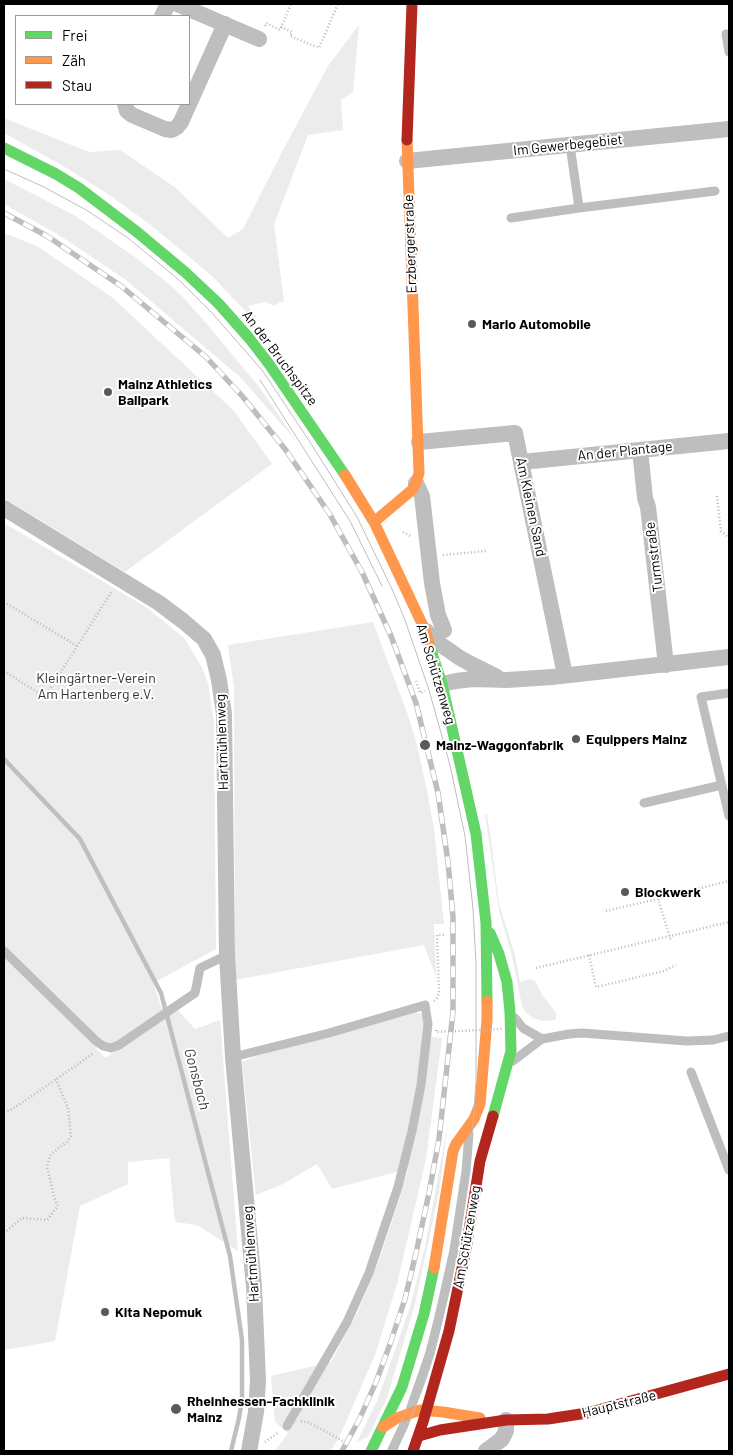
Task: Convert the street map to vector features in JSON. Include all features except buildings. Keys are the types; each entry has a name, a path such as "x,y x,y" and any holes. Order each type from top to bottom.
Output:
{"main road":[{"name":"Erzbergerstraße","path":"412,4 406,118 419,442 419,473 416,483"},
{"name":"An der Bruchspitze","path":"4,148 56,174 79,188 186,272 219,304 270,364 335,459 374,522"},
{"name":"An der Bruchspitze","path":"4,159 62,189 137,232"},
{"path":"374,522 412,490 416,483"},
{"name":"Am Schützenweg","path":"371,1451 402,1387 424,1314 433,1275 453,1151 480,1104 494,1023 486,923 476,834 435,687 425,630 374,522"},
{"name":"Am Schützenweg","path":"414,1451 449,1331 466,1249 480,1161 508,1065 511,1038 507,982 500,954 486,923"},
{"name":"Hauptstraße","path":"419,1436 437,1430 506,1420 548,1418 587,1413 729,1374"},
{"path":"402,1387 411,1410 424,1422 437,1430"},
{"name":"Hauptstraße","path":"383,1427 411,1410 426,1410 506,1420"}],"street":[{"path":"177,4 259,39"},
{"path":"190,102 225,24"},
{"path":"125,105 127,111 132,115 172,130 181,122 189,105"},
{"name":"Im Gewerbegebiet","path":"407,161 729,129"},
{"name":"Am Kleinen Sand","path":"419,442 515,433 565,676"},
{"name":"An der Plantage","path":"522,462 729,441"},
{"name":"Turmstraße","path":"640,450 666,665"},
{"name":"Erzbergerstraße","path":"416,483 422,496 435,599 438,615 444,630"},
{"name":"Hartmühlenweg","path":"4,508 159,603 184,621 204,639 213,655 224,714 226,955 252,1256 258,1380 255,1446"},
{"path":"425,630 448,650 473,666 506,680"},
{"path":"435,687 473,679 506,680 565,676 729,657"},
{"name":"Am Schützenweg","path":"480,1104 508,1065 502,1062 493,1052 494,1023"},
{"path":"485,1451 502,1439 506,1431 506,1420"},
{"path":"484,1424 485,1451"}],"lane":[{"path":"726,34 729,52"},
{"path":"570,145 580,208"},
{"path":"511,218 715,191"},
{"path":"729,693 701,697 729,816"},
{"path":"644,803 722,786"},
{"path":"4,951 95,1040 103,1046 111,1048 119,1045 195,993 200,968 226,955"},
{"path":"234,1057 330,1032 425,1004 428,1024 421,1085 398,1187 369,1273 347,1322 287,1426"},
{"path":"510,1012 523,1028 542,1039"},
{"path":"508,1065 542,1039 570,1034 582,1033 687,1041 713,1040 729,1036"},
{"path":"691,1072 729,1170"},
{"name":"Am Schützenweg","path":"392,1451 411,1410 430,1353 448,1284 462,1196 470,1124"},
{"path":"399,1451 419,1436"}],"path":[{"path":"281,28 291,4"},
{"path":"259,39 266,23 280,30 281,28 292,32 290,36 319,48 338,4"},
{"path":"324,21 329,24"},
{"path":"717,496 721,531 729,538"},
{"path":"438,555 486,552"},
{"path":"4,671 45,697 120,578"},
{"path":"4,602 77,646"},
{"path":"416,681 420,693 435,687"},
{"path":"606,912 729,881"},
{"path":"628,899 629,906"},
{"path":"658,899 671,941"},
{"path":"536,968 729,922"},
{"path":"434,1001 439,993 437,935 444,935"},
{"path":"589,955 596,987 664,971 676,965"},
{"path":"436,1030 436,1032 502,1029 494,1023"},
{"path":"4,1111 9,1111 103,1046"},
{"path":"4,1233 22,1218 47,1220 58,1206 47,1166 51,1154 67,1142 71,1136 68,1108 56,1079"},
{"path":"255,1446 265,1442 287,1426 299,1421 310,1423 342,1441"}],"green space":[{"path":"359,25 353,92 341,100 343,130 308,135 274,224 284,302 279,302 275,306 265,302 248,306 257,318 251,317 212,276 148,223 105,192 4,133 4,118 89,152 120,150 176,188 228,238 243,229 328,66"},
{"path":"4,179 74,215 135,257 170,285 207,324 260,388 297,442 241,378 126,280 59,235 4,204"},
{"name":"Mainz Athletics Ballpark","path":"4,233 37,246 113,298 234,411 272,464 125,572 4,498"},
{"name":"Kleingärtner-Verein Am Hartenberg e.V.","path":"4,523 146,607 184,638 203,669 208,684 214,721 216,949 153,983 163,1012 116,1043 104,1043 96,1048 105,1058 178,1010 195,1029 220,1020 238,1251 197,1225 175,1222 169,1158 128,1162 128,1184 80,1206 55,1341 4,1350"},
{"path":"373,622 408,715 428,795 434,830 444,924 434,924 436,977 424,945 235,980 234,688 228,645"},
{"path":"485,814 487,815 491,840 499,904 515,955 520,982 530,979 535,981 543,996 557,1014 555,1020 543,1021 535,1019 526,1013 522,1006 512,956 499,911"},
{"path":"415,1012 424,1015 425,1036 442,1038 426,1159 397,1284 375,1355 338,1440 330,1451 275,1451 288,1433 275,1422 271,1376 331,1362 359,1309 379,1260 408,1169 332,1189 317,1164 281,1185 256,1195 242,1062 257,1056"},
{"path":"448,1123 439,1193 415,1304 387,1398 368,1437 357,1442 378,1399 410,1307 425,1247"}],"waterway":[{"name":"Gonsbach","path":"4,759 80,839 161,993 230,1256 242,1340 242,1400 231,1451"}],"tram line":[{"path":"4,169 44,187 88,211 128,238 179,280 212,313 262,370 357,517 405,620 429,690 450,765 465,836 473,909 476,964 476,1081 466,1195 451,1284 434,1354 425,1382 396,1451"},
{"path":"260,380 350,521 382,586"},
{"path":"387,1451 405,1414 417,1380 444,1282"}],"railway":[{"path":"4,213 47,236 121,286 206,357 243,397 285,449 329,513 362,572 391,636 416,703 438,793 448,862 453,917 453,1012 439,1139 405,1299 376,1382 359,1420 342,1451"}],"traffic: fast":[{"path":"4,148 56,174 79,188 137,232 185,272 219,304 269,364 345,475"},
{"path":"429,644 442,684 476,834 486,923 487,1001"},
{"path":"490,933 499,954 507,982 511,1051 493,1116"},
{"path":"371,1451 402,1387 424,1314 434,1268"}],"traffic: slow":[{"path":"374,522 412,490 419,473 407,140"},
{"path":"345,475 374,522 425,630 429,644"},
{"path":"434,1268 453,1151 474,1119 480,1104 487,1001"},
{"path":"383,1427 397,1418 420,1410 480,1418"}],"traffic: jam":[{"path":"407,140 412,4"},
{"path":"413,1451 449,1331 466,1249 480,1161 493,1116"},
{"path":"419,1436 440,1430 506,1420 548,1419 587,1413 729,1374"}],"place":[{"name":"Mario Automobile","path":"472,324"},
{"name":"Mainz Athletics Ballpark","path":"108,392"},
{"name":"Equippers Mainz","path":"576,739"},
{"name":"Mainz-Waggonfabrik","path":"425,745"},
{"name":"Blockwerk","path":"625,892"},
{"name":"Kita Nepomuk","path":"105,1312"},
{"name":"Rheinhessen-Fachklinik Mainz","path":"176,1409"}]}
